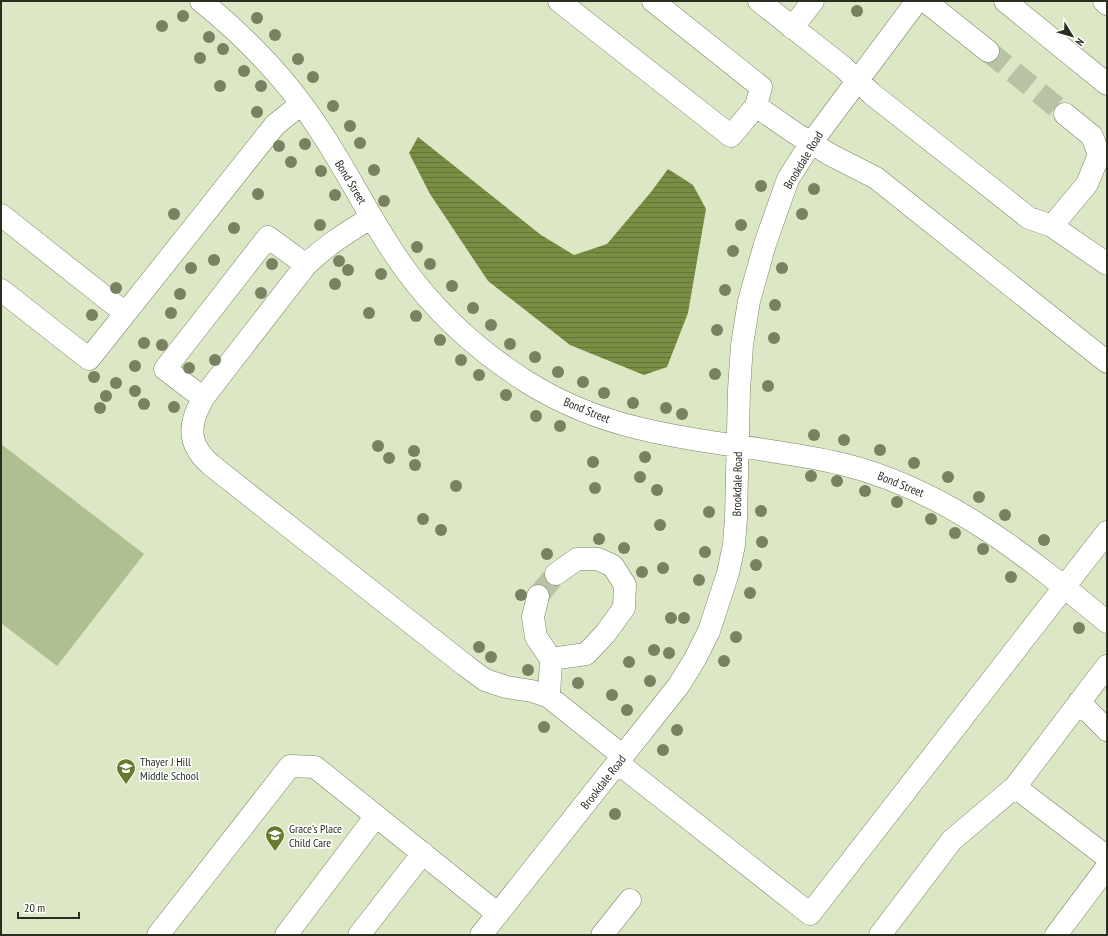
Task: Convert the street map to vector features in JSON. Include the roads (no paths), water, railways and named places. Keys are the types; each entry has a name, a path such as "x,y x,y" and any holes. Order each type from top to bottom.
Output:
{"street":[{"name":"Bond Street","path":"201,1 238,33 268,63 321,131 404,268 433,304 484,352 532,384 557,398 610,420 666,434 844,464 900,483 953,508 979,524 1107,622"},
{"path":"559,1 731,136 756,106 761,86 653,1"},
{"path":"758,1 843,67 872,94 1029,218 1052,226 1107,264"},
{"path":"792,28 812,1"},
{"name":"Brookdale Road","path":"481,935 679,685 695,659 709,631 728,573 734,545 742,345 749,301 765,244 788,180 811,143 917,1"},
{"path":"926,1 988,51"},
{"path":"1005,1 1107,84"},
{"path":"1104,1 1107,4"},
{"path":"1,290 89,359 274,125 301,104"},
{"path":"756,106 828,154 876,178 1107,362"},
{"path":"1052,226 1087,184 1103,158 1092,136 1065,114"},
{"path":"1,215 124,313"},
{"path":"372,217 319,252 306,266 203,398 195,412 192,426 193,438 198,450 211,465 485,680 506,687 532,690 549,697 621,759 810,914 1107,532"},
{"path":"203,398 165,369 268,237 306,266"},
{"path":"551,659 586,654 605,634 624,608 625,585 614,566 598,560 578,559 556,574"},
{"path":"538,596 533,617 536,637 551,659 549,697"},
{"path":"880,935 952,840 1015,787 1107,666"},
{"path":"1079,702 1107,730"},
{"path":"158,935 290,766 315,767 498,914"},
{"path":"1015,787 1107,857"},
{"path":"286,935 376,816"},
{"path":"359,935 423,853"},
{"path":"1056,935 1107,867"},
{"path":"602,935 630,900"}],"tunnel":[{"path":"988,51 1065,114"},
{"path":"538,596 556,574"}],"place":[{"name":"Thayer J Hill Middle School","path":"126,785"},
{"name":"Grace's Place Child Care","path":"275,852"}]}
